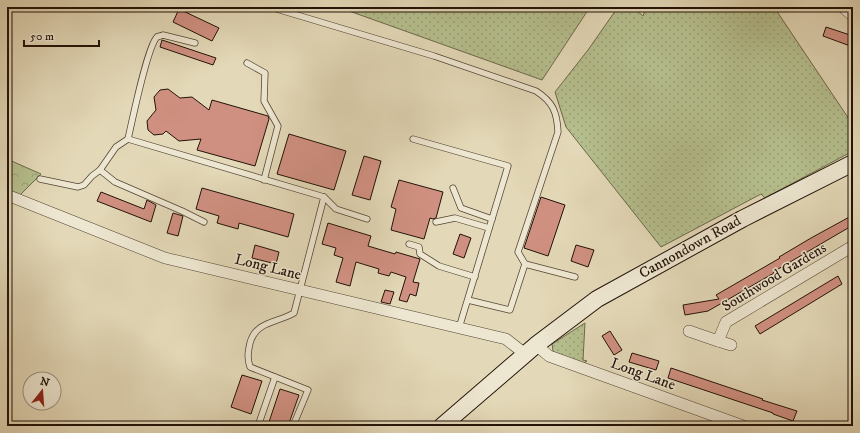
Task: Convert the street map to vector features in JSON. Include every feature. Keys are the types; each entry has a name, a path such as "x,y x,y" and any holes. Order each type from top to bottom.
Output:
{"main road":[{"name":"Cannondown Road","path":"442,426 530,349 597,298 742,219 853,163"}],"street":[{"path":"844,7 853,16"},
{"name":"Long Lane","path":"7,195 166,258 506,339 548,356 743,426"},
{"name":"Southwood Gardens","path":"718,340 726,322 853,246"},
{"path":"689,331 731,345"}],"lane":[{"path":"270,7 434,56 536,91 546,98 554,108 557,118 558,132 518,252 525,264 575,277"},
{"path":"40,179 78,187 84,185 100,170 116,147 128,139 151,48 157,37 163,35 195,43"},
{"path":"247,63 264,73 264,101 278,126 264,180"},
{"path":"128,139 324,197 336,209 367,219"},
{"path":"413,139 508,166 459,328"},
{"path":"100,170 115,182 204,222"},
{"path":"453,188 461,208 492,219"},
{"path":"293,426 308,390 250,367 248,352 251,339 256,330 264,325 294,313 324,197"},
{"path":"436,222 455,218 489,228"},
{"path":"409,244 419,247 420,254 440,266 474,277"},
{"path":"468,300 510,310 525,264"},
{"path":"259,426 275,377"}],"green space":[{"path":"338,7 590,7 542,80"},
{"path":"618,7 633,7 643,16 646,7 774,7 853,125 853,151 765,198 761,194 661,247 566,127 555,92 588,50"},
{"path":"7,159 41,174 20,195 7,190"},
{"path":"585,323 583,360 587,361 583,364 553,351 552,344"}],"building":[{"path":"179,9 219,28 212,41 173,22"},
{"path":"826,27 853,36 853,47 823,36"},
{"path":"162,40 216,58 213,65 160,47"},
{"path":"168,89 180,98 192,97 209,110 212,100 268,116 269,119 255,166 197,150 201,139 179,141 166,131 163,134 154,135 148,130 147,121 156,110 154,97 160,90"},
{"path":"289,134 346,151 334,190 277,174"},
{"path":"364,156 381,161 370,200 352,195"},
{"path":"399,180 443,192 436,218 430,218 424,239 391,230 396,209 391,207"},
{"path":"202,188 294,214 288,237 239,223 238,229 217,223 219,216 196,209"},
{"path":"101,192 144,209 147,200 156,205 151,222 97,201"},
{"path":"541,197 565,205 548,256 524,248"},
{"path":"173,213 183,216 178,236 167,233"},
{"path":"853,215 853,237 848,228 708,311 685,315 683,305 719,299 716,295 780,258 779,257 811,238"},
{"path":"328,223 371,236 368,246 395,254 396,252 420,259 413,282 419,283 416,296 410,294 407,302 399,300 406,277 391,272 389,276 378,273 379,269 356,262 350,286 336,282 343,258 334,255 336,248 322,244"},
{"path":"460,234 471,238 464,258 453,254"},
{"path":"255,245 279,252 276,264 252,258"},
{"path":"576,245 594,250 588,267 571,261"},
{"path":"838,276 842,284 760,334 755,326"},
{"path":"385,290 394,292 390,304 381,302"},
{"path":"610,331 622,350 614,355 602,336"},
{"path":"632,353 659,361 656,370 629,362"},
{"path":"671,368 797,411 793,421 668,378"},
{"path":"242,375 262,381 251,414 231,407"},
{"path":"280,389 299,395 288,426 281,426 269,422"}]}
